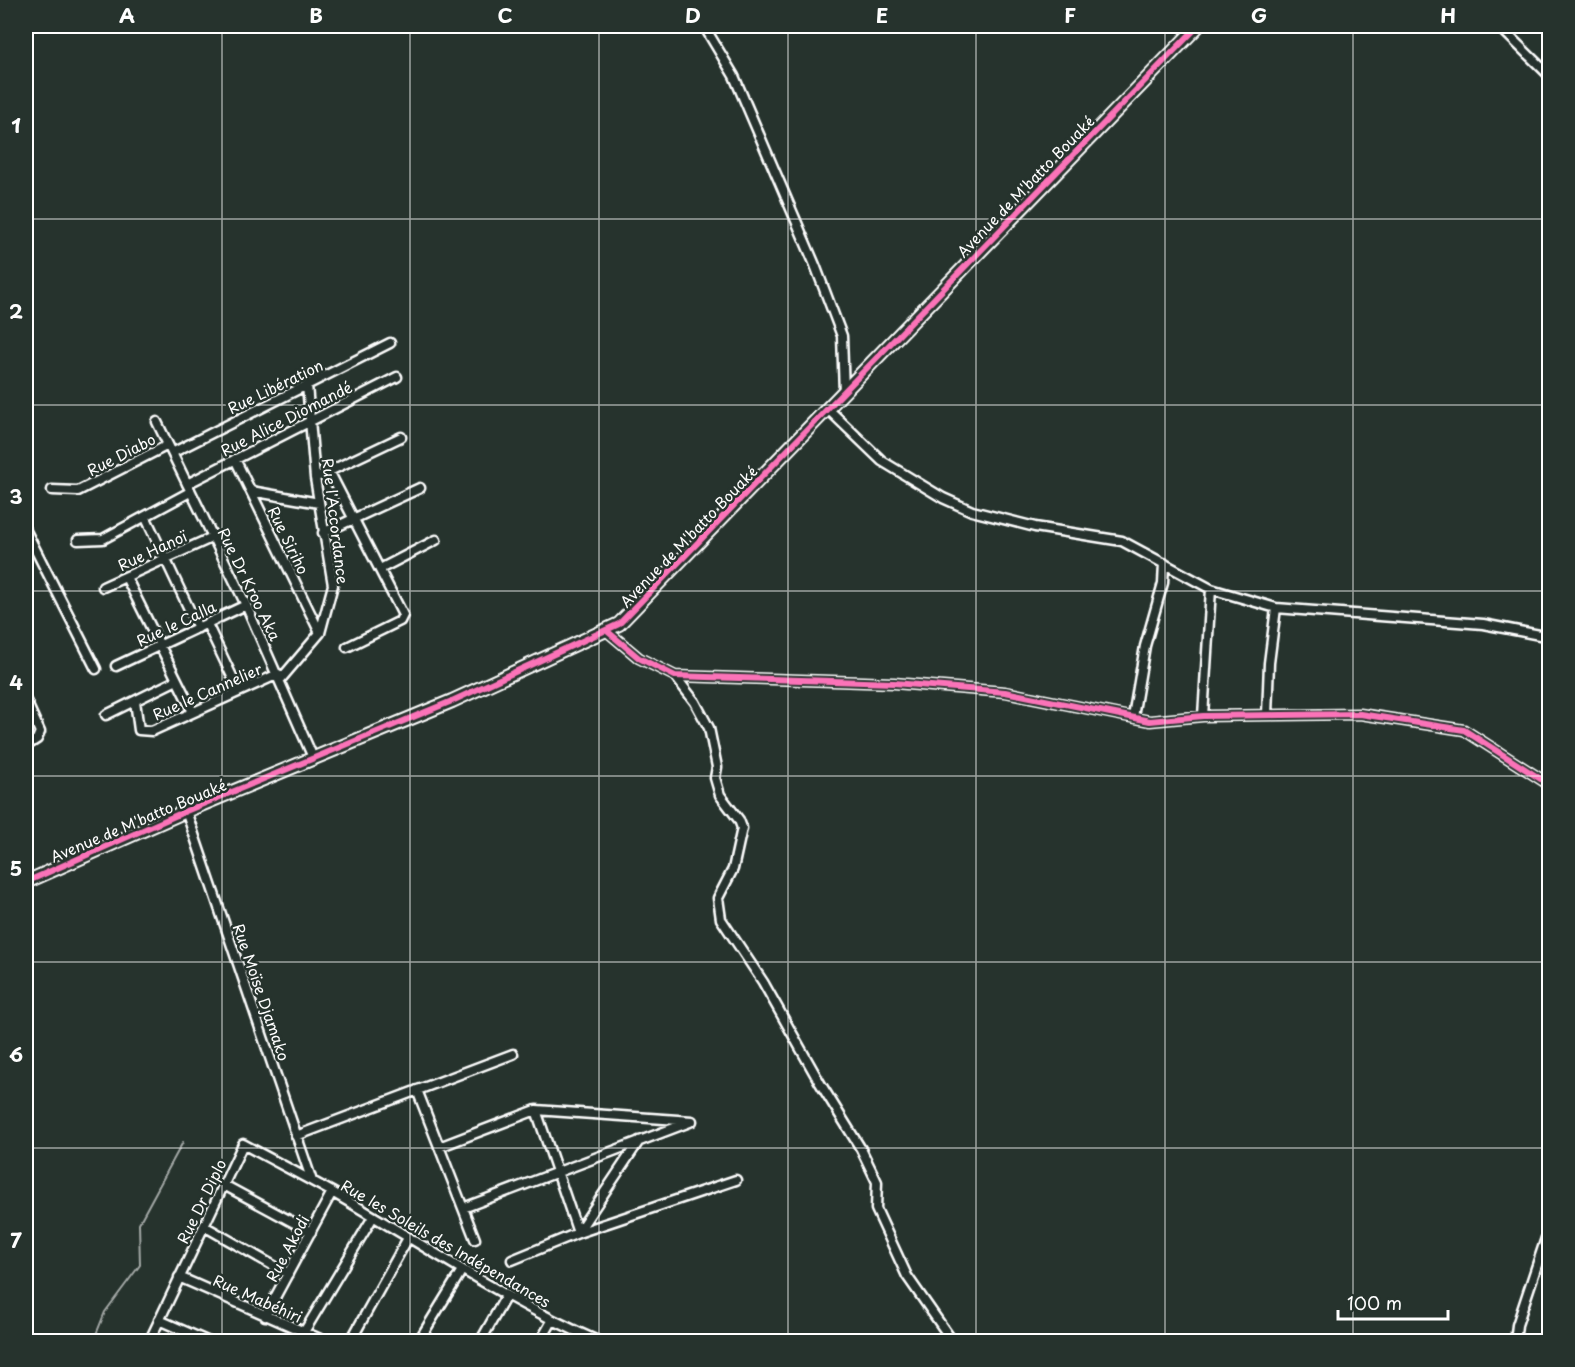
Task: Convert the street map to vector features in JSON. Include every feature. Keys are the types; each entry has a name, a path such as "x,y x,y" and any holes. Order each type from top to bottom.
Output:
{"street":[{"path":"704,26 734,76 815,265 842,336 844,393"},
{"name":"Avenue de M'batto Bouaké","path":"26,882 186,811 314,760 607,631 636,608 1198,26"},
{"path":"1499,26 1550,75"},
{"name":"Rue Libération","path":"170,449 308,386 390,343"},
{"name":"Rue Alice Diomandé","path":"78,540 103,539 146,518 235,459 397,377"},
{"name":"Rue l'Accordance","path":"279,677 320,633 333,585 315,478 308,386"},
{"path":"828,409 882,461 943,498 972,511 1035,527 1122,540 1211,589 1276,608 1473,623 1550,637"},
{"name":"Rue Dr Kroo Aka","path":"157,422 246,605 314,760"},
{"path":"315,478 401,437"},
{"name":"Rue Diabo","path":"52,490 78,491 170,449"},
{"name":"Rue Siriho","path":"235,459 320,633"},
{"path":"329,471 404,615 400,621 347,647"},
{"path":"323,533 420,488"},
{"path":"250,491 319,503"},
{"path":"146,518 198,628"},
{"path":"26,531 96,669"},
{"name":"Rue Hanoï","path":"103,587 213,537"},
{"path":"380,569 436,540"},
{"path":"1133,717 1145,646 1163,583 1164,563"},
{"path":"126,577 193,712"},
{"path":"1203,716 1211,589"},
{"name":"Rue le Calla","path":"116,666 246,605"},
{"path":"1267,715 1269,663 1276,608"},
{"path":"207,624 239,692"},
{"path":"607,631 639,658 675,676 894,683 1005,692 1150,721 1203,716 1360,714 1464,730 1550,785"},
{"path":"675,676 695,702 709,728 717,766 715,778 720,795 739,820 741,828 733,869 718,898 721,919 763,982 820,1083 856,1140 877,1182 876,1209 907,1276 953,1341"},
{"name":"Rue le Cannelier","path":"135,701 139,730 152,731 239,692 279,677"},
{"path":"106,715 177,680"},
{"path":"26,701 40,732 37,739 26,746"},
{"name":"Rue Moïse Djamako","path":"186,811 312,1181"},
{"path":"296,1136 513,1054"},
{"path":"417,1090 475,1239"},
{"path":"439,1146 536,1110 693,1121 463,1208"},
{"path":"536,1110 559,1171 578,1233"},
{"path":"578,1233 639,1141"},
{"name":"Rue Dr Diplo","path":"149,1341 243,1144 312,1181"},
{"path":"512,1260 578,1233 736,1180"},
{"name":"Rue les Soleils des Indépendances","path":"312,1181 506,1296 552,1321 600,1341"},
{"path":"224,1185 311,1232"},
{"name":"Rue Akodi","path":"265,1316 332,1192"},
{"path":"303,1332 373,1217"},
{"path":"204,1226 288,1274"},
{"path":"1515,1341 1517,1324 1550,1226"},
{"path":"350,1341 408,1238"},
{"path":"418,1341 462,1270"},
{"name":"Rue Mabéhiri","path":"179,1277 327,1341"},
{"path":"480,1341 506,1296"},
{"path":"159,1320 209,1341"},
{"path":"540,1341 552,1321"}],"waterway":[{"path":"93,1342 105,1312 140,1265 139,1223 183,1142"}],"cycle path":[{"path":"26,882 186,811 452,701 619,624 1198,26"},
{"path":"607,631 639,658 675,676 894,683 1005,692 1150,721 1203,716 1360,714 1464,730 1550,785"}]}
